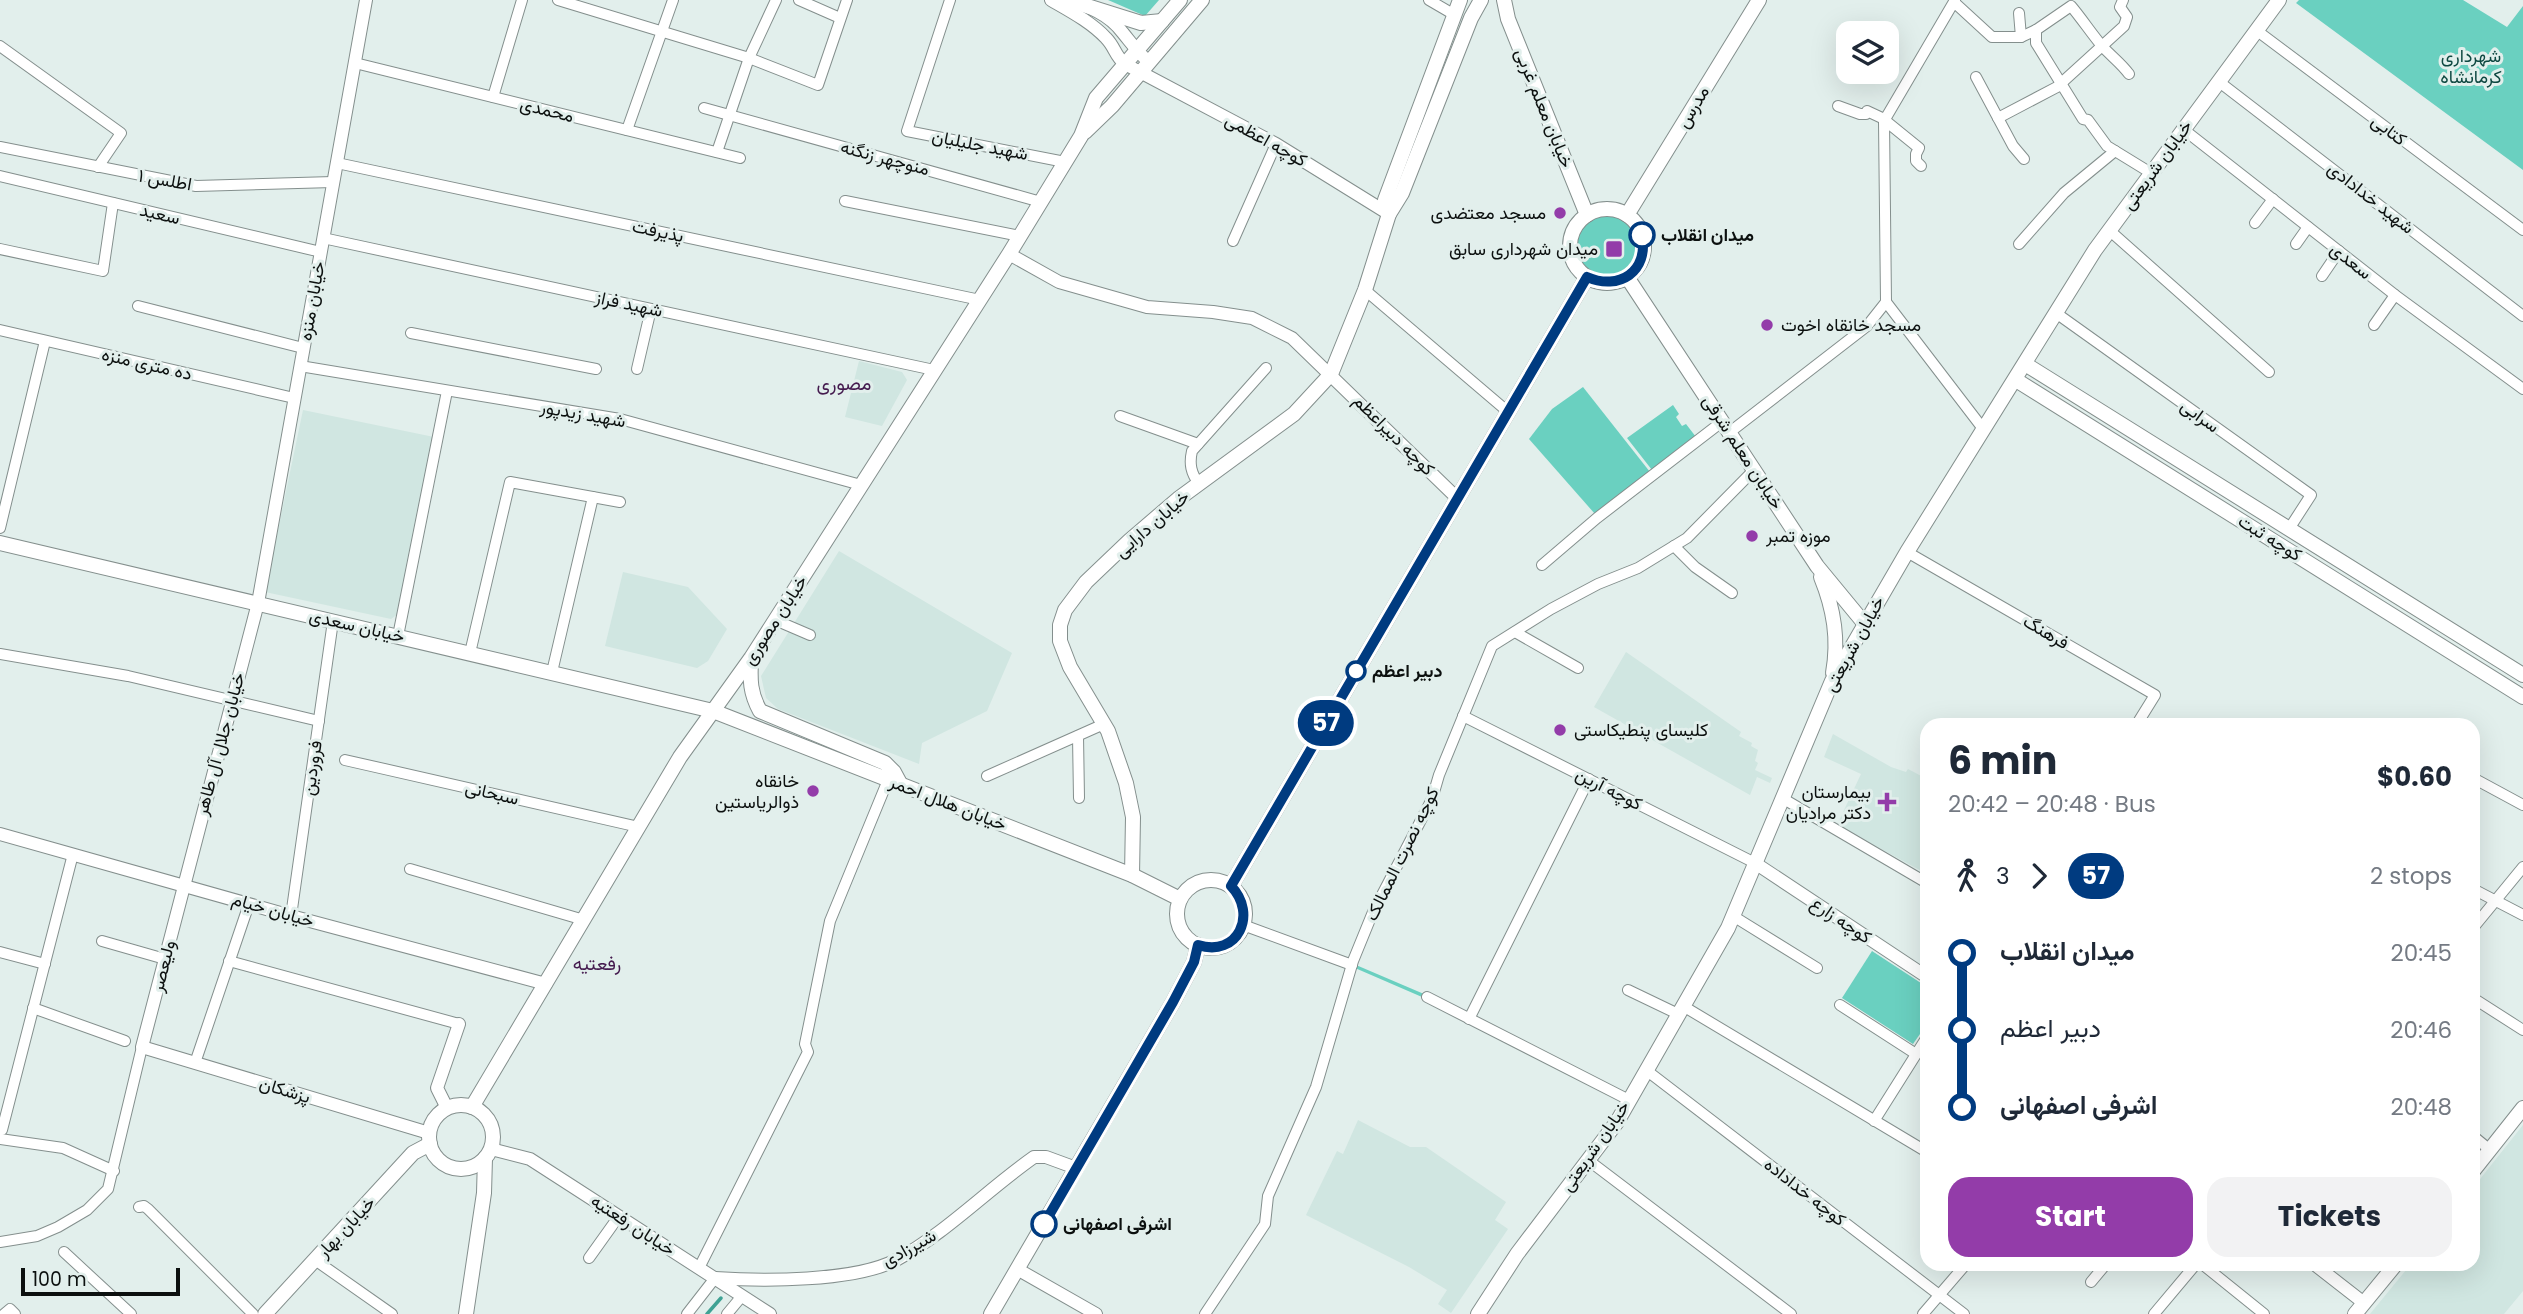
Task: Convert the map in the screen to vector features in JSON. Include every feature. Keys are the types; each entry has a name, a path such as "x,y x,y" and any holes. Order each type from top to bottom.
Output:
{"main road":[{"name":"خیابان مصوری","path":"472,1107 680,757 751,658 1009,254 1081,135 1096,98 1180,0"},
{"name":"خیابان مصوری","path":"1081,135 1112,106 1202,0"},
{"name":"خیابان معلم غربی","path":"1504,0 1508,19 1587,215"},
{"name":"مدرس","path":"1627,215 1759,0"},
{"name":"خیابان شریعتی","path":"1478,1314 1517,1254 1617,1122 1681,1010 1733,916 1832,681 1907,552 2109,230 2278,0"},
{"name":"خیابان دارایی","path":"1389,214 1385,200 1465,4"},
{"name":"خیابان دارایی","path":"1132,875 1133,817 1117,754 1104,724 1070,667 1060,641 1060,625 1065,610 1086,582 1178,499 1294,414 1331,374 1366,290 1389,214 1402,193 1465,4"},
{"path":"1084,5 1141,23 1162,21"},
{"path":"1607,209 1627,215 1636,223 1642,234 1642,258 1636,268 1627,277 1607,283 1587,277 1574,262 1570,242 1573,231 1587,215 1607,209"},
{"path":"1231,886 1587,277"},
{"name":"خیابان معلم شرقی","path":"1627,277 1817,566 1864,623"},
{"name":"کوچه ثبت","path":"2025,364 2523,676"},
{"name":"کوچه ثبت","path":"2016,380 2523,697"},
{"path":"2070,412 2072,400 2081,397"},
{"path":"2224,509 2233,494"},
{"name":"خیابان سعدی","path":"0,543 713,711"},
{"path":"1817,566 1835,623 1836,657 1832,681"},
{"path":"751,658 749,682 752,697 760,711 885,763 894,772 894,783"},
{"name":"خیابان هلال احمر","path":"713,711 1132,875 1180,899"},
{"path":"1203,881 1222,882 1231,886 1243,903 1243,925 1239,933 1224,945 1202,946 1188,939 1181,930 1177,909 1186,891 1203,881"},
{"path":"998,1314 1076,1168 1173,1002 1202,946"},
{"path":"991,1314 1020,1271 1163,1032 1202,946"},
{"path":"466,1314 488,1154 493,1140 491,1124 486,1116 472,1107 455,1105 437,1116 430,1139 440,1161 455,1168 466,1169 476,1165 488,1154"},
{"path":"2480,1162 2523,1108"},
{"name":"خیابان بهار","path":"264,1313 413,1153 430,1139"},
{"path":"2359,1309 2390,1271"}],"street":[{"name":"خیابان منزه","path":"258,603 366,0"},
{"path":"493,97 522,0"},
{"path":"558,0 749,58 818,85 847,0"},
{"path":"628,130 673,0"},
{"path":"717,152 749,58 776,0"},
{"path":"799,0 840,18"},
{"name":"شهید جلیلیان","path":"950,0 907,131 1065,162"},
{"path":"1051,0 1098,30 1112,45 1116,57 1125,64 1145,67"},
{"path":"1066,0 1084,5 1112,21 1145,67"},
{"path":"1430,0 1465,4"},
{"path":"1998,118 2057,87 2103,46 2124,26 2127,17 2120,7 2123,0"},
{"path":"1984,430 1886,302 1884,121 1955,2 1992,37 2021,37 2036,30 2073,3 2103,46 2130,74"},
{"path":"2019,13 2021,37"},
{"path":"2036,30 2036,43 2083,119 2088,120 2107,146 2151,173"},
{"name":"کتابی","path":"2256,30 2523,230"},
{"path":"0,46 121,133 99,167"},
{"name":"محمدی","path":"355,64 740,158"},
{"name":"کوچه اعظمی","path":"1145,67 1389,214"},
{"path":"1976,77 2013,146 2024,159"},
{"name":"شهید خدادادی","path":"2218,81 2523,316"},
{"path":"1838,106 1860,114 1866,114 1867,111 1882,118 1919,148 1916,161 1921,166"},
{"name":"منوچهر زنگنه","path":"704,108 1041,202"},
{"name":"سعدی","path":"2183,129 2395,295 2523,389"},
{"path":"1233,241 1276,144"},
{"name":"اطلس ۱","path":"0,147 196,186 333,182"},
{"path":"2019,244 2064,193 2115,151"},
{"name":"پذیرفت","path":"337,163 980,299"},
{"name":"سعید","path":"0,176 321,252"},
{"path":"2255,223 2273,199"},
{"path":"845,201 1020,236"},
{"path":"0,249 103,271 113,203"},
{"path":"2296,244 2308,227"},
{"path":"2109,230 2269,372"},
{"name":"شهید فراز","path":"323,238 934,370"},
{"path":"2322,276 2339,251"},
{"name":"کوچه دبیراعظم","path":"1009,254 1059,282 1147,307 1252,318 1292,338 1457,497"},
{"path":"1366,290 1507,411"},
{"path":"2374,325 2395,295"},
{"path":"1542,565 1597,518 1867,326 1886,302"},
{"path":"138,306 303,348"},
{"path":"638,369 651,309"},
{"name":"سرابی","path":"2056,313 2311,495 2289,529"},
{"name":"ده متری منزه","path":"0,330 295,398"},
{"path":"411,333 596,369"},
{"path":"0,527 45,341"},
{"name":"شهید زیدپور","path":"300,366 620,419 861,485"},
{"path":"1199,484 1192,475 1192,451 1266,368"},
{"path":"398,636 447,391"},
{"path":"1119,416 1198,444"},
{"name":"کوچه نصرت الممالک","path":"1205,1314 1265,1224 1268,1196 1316,1087 1352,965 1373,912 1432,799 1462,716 1492,646 1551,609 1598,584 1638,568 1687,538 1755,469"},
{"path":"470,653 509,482 620,502"},
{"path":"552,672 593,497"},
{"path":"1674,546 1695,567 1732,593"},
{"name":"فرهنگ","path":"1907,552 2155,695 2141,718"},
{"name":"خیابان جلال آل طاهر","path":"183,885 258,603"},
{"path":"775,620 810,635"},
{"name":"فروردین","path":"291,916 333,621"},
{"path":"1515,632 1578,668"},
{"path":"0,654 128,676 319,721"},
{"name":"کوچه آرین","path":"1462,716 1755,863"},
{"path":"987,776 1104,724"},
{"path":"1077,736 1079,798"},
{"name":"سبحانی","path":"345,760 639,827"},
{"path":"1469,1019 1589,779"},
{"path":"2480,782 2523,805"},
{"path":"699,1268 808,1052 805,1044 826,936 894,783"},
{"path":"1782,798 1920,879"},
{"name":"خیابان خیام","path":"0,834 546,984"},
{"path":"74,854 1,1134 63,1148 114,1171"},
{"name":"کوچه زارع","path":"1755,863 1920,972"},
{"path":"2480,919 2523,867"},
{"path":"410,869 584,920"},
{"name":"ولیعصر","path":"142,1047 183,885"},
{"path":"2480,892 2523,915"},
{"path":"195,1063 249,904"},
{"path":"1733,916 1817,968"},
{"path":"1243,925 1352,965"},
{"path":"102,941 165,959"},
{"path":"0,952 45,964"},
{"path":"229,961 459,1024 437,1088 447,1108"},
{"path":"1628,990 1681,1010 1920,1148"},
{"path":"1427,997 1629,1100"},
{"path":"2480,1002 2523,1030"},
{"path":"1840,1006 1916,1054"},
{"path":"33,1008 125,1041"},
{"path":"0,1242 44,1234 87,1210 108,1189 142,1047"},
{"name":"پزشکان","path":"142,1047 430,1139"},
{"path":"1874,1121 1920,1048"},
{"name":"کوچه خداداده","path":"1646,1070 1964,1314"},
{"path":"2480,1142 2490,1150"},
{"name":"خیابان رفعتیه","path":"488,1154 530,1159 770,1314"},
{"name":"شیرزادی","path":"715,1278 810,1278 884,1265 943,1228 1034,1157 1046,1157 1076,1168"},
{"path":"1588,1160 1791,1314"},
{"path":"139,1207 148,1209 264,1313"},
{"path":"589,1258 619,1216"},
{"path":"64,1252 131,1314"},
{"path":"315,1260 391,1314"},
{"path":"1020,1271 1096,1314"},
{"path":"1923,1314 1960,1271"},
{"path":"2091,1282 2100,1271"},
{"path":"2154,1314 2190,1271"},
{"path":"2211,1271 2263,1314"},
{"path":"2321,1271 2359,1309"},
{"path":"687,1314 715,1278"},
{"path":"727,1314 742,1296"},
{"path":"4,1314 9,1309 15,1314"}],"shaded area":[{"path":"859,361 902,372 907,380 882,426 845,417"},
{"path":"303,410 434,437 398,614 391,619 265,592"},
{"path":"839,551 1012,653 987,711 922,743 919,764 778,709 766,698 761,676"},
{"path":"623,572 688,587 727,629 708,661 697,668 605,646"},
{"path":"1626,652 1741,732 1739,736 1758,750 1755,770 1772,778 1770,783 1757,777 1750,795 1594,707"},
{"name":"بیمارستان دکتر مرادیان","path":"1833,734 1891,767 1906,772 1908,769 1920,775 1920,870 1837,825 1861,774 1824,757"},
{"path":"1358,1120 1410,1147 1426,1147 1506,1202 1495,1220 1508,1229 1451,1313 1438,1304 1447,1290 1409,1267 1306,1215 1337,1151 1343,1154"},
{"path":"2523,1125 2523,1291 2504,1314 2370,1314 2405,1271 2480,1271 2480,1179"}],"green space":[{"path":"1108,0 1159,0 1145,16"},
{"name":"شهرداری کرمانشاه","path":"2299,0 2463,0 2507,27 2523,6 2523,170 2296,3"},
{"path":"1607,212 1630,222 1640,245 1630,268 1607,278 1584,268 1574,245 1584,222"},
{"path":"1583,387 1650,472 1595,514 1529,439 1552,409"},
{"path":"1673,405 1682,426 1686,424 1696,437 1652,470 1627,438"},
{"path":"1872,951 1920,982 1920,1034 1913,1044 1842,998"},
{"path":"1356,965 1424,994 1422,997 1355,968"}],"waterway":[{"path":"707,1314 721,1298"}],"bus line":[{"name":"57","path":"1044,1224 1173,1002 1194,962 1198,945 1224,945 1239,933 1245,914 1243,903 1231,886 1587,277 1607,283 1627,277 1642,258 1642,235"}],"place":[{"name":"مسجد معتضدی","path":"1560,213"},
{"name":"میدان انقلاب","path":"1642,235"},
{"name":"میدان شهرداری سابق","path":"1614,249"},
{"name":"مسجد خانقاه اخوت","path":"1767,325"},
{"name":"موزه تمبر","path":"1752,536"},
{"name":"دبیر اعظم","path":"1356,671"},
{"name":"کلیسای پنطیکاستی","path":"1560,730"},
{"name":"خانقاه ذوالریاستین","path":"813,791"},
{"name":"بیمارستان دکتر مرادیان","path":"1887,802"},
{"name":"اشرفی اصفهانی","path":"1044,1224"}],"district":[{"name":"مصوری","path":"844,383"},
{"name":"رفعتیه","path":"597,963"}]}
